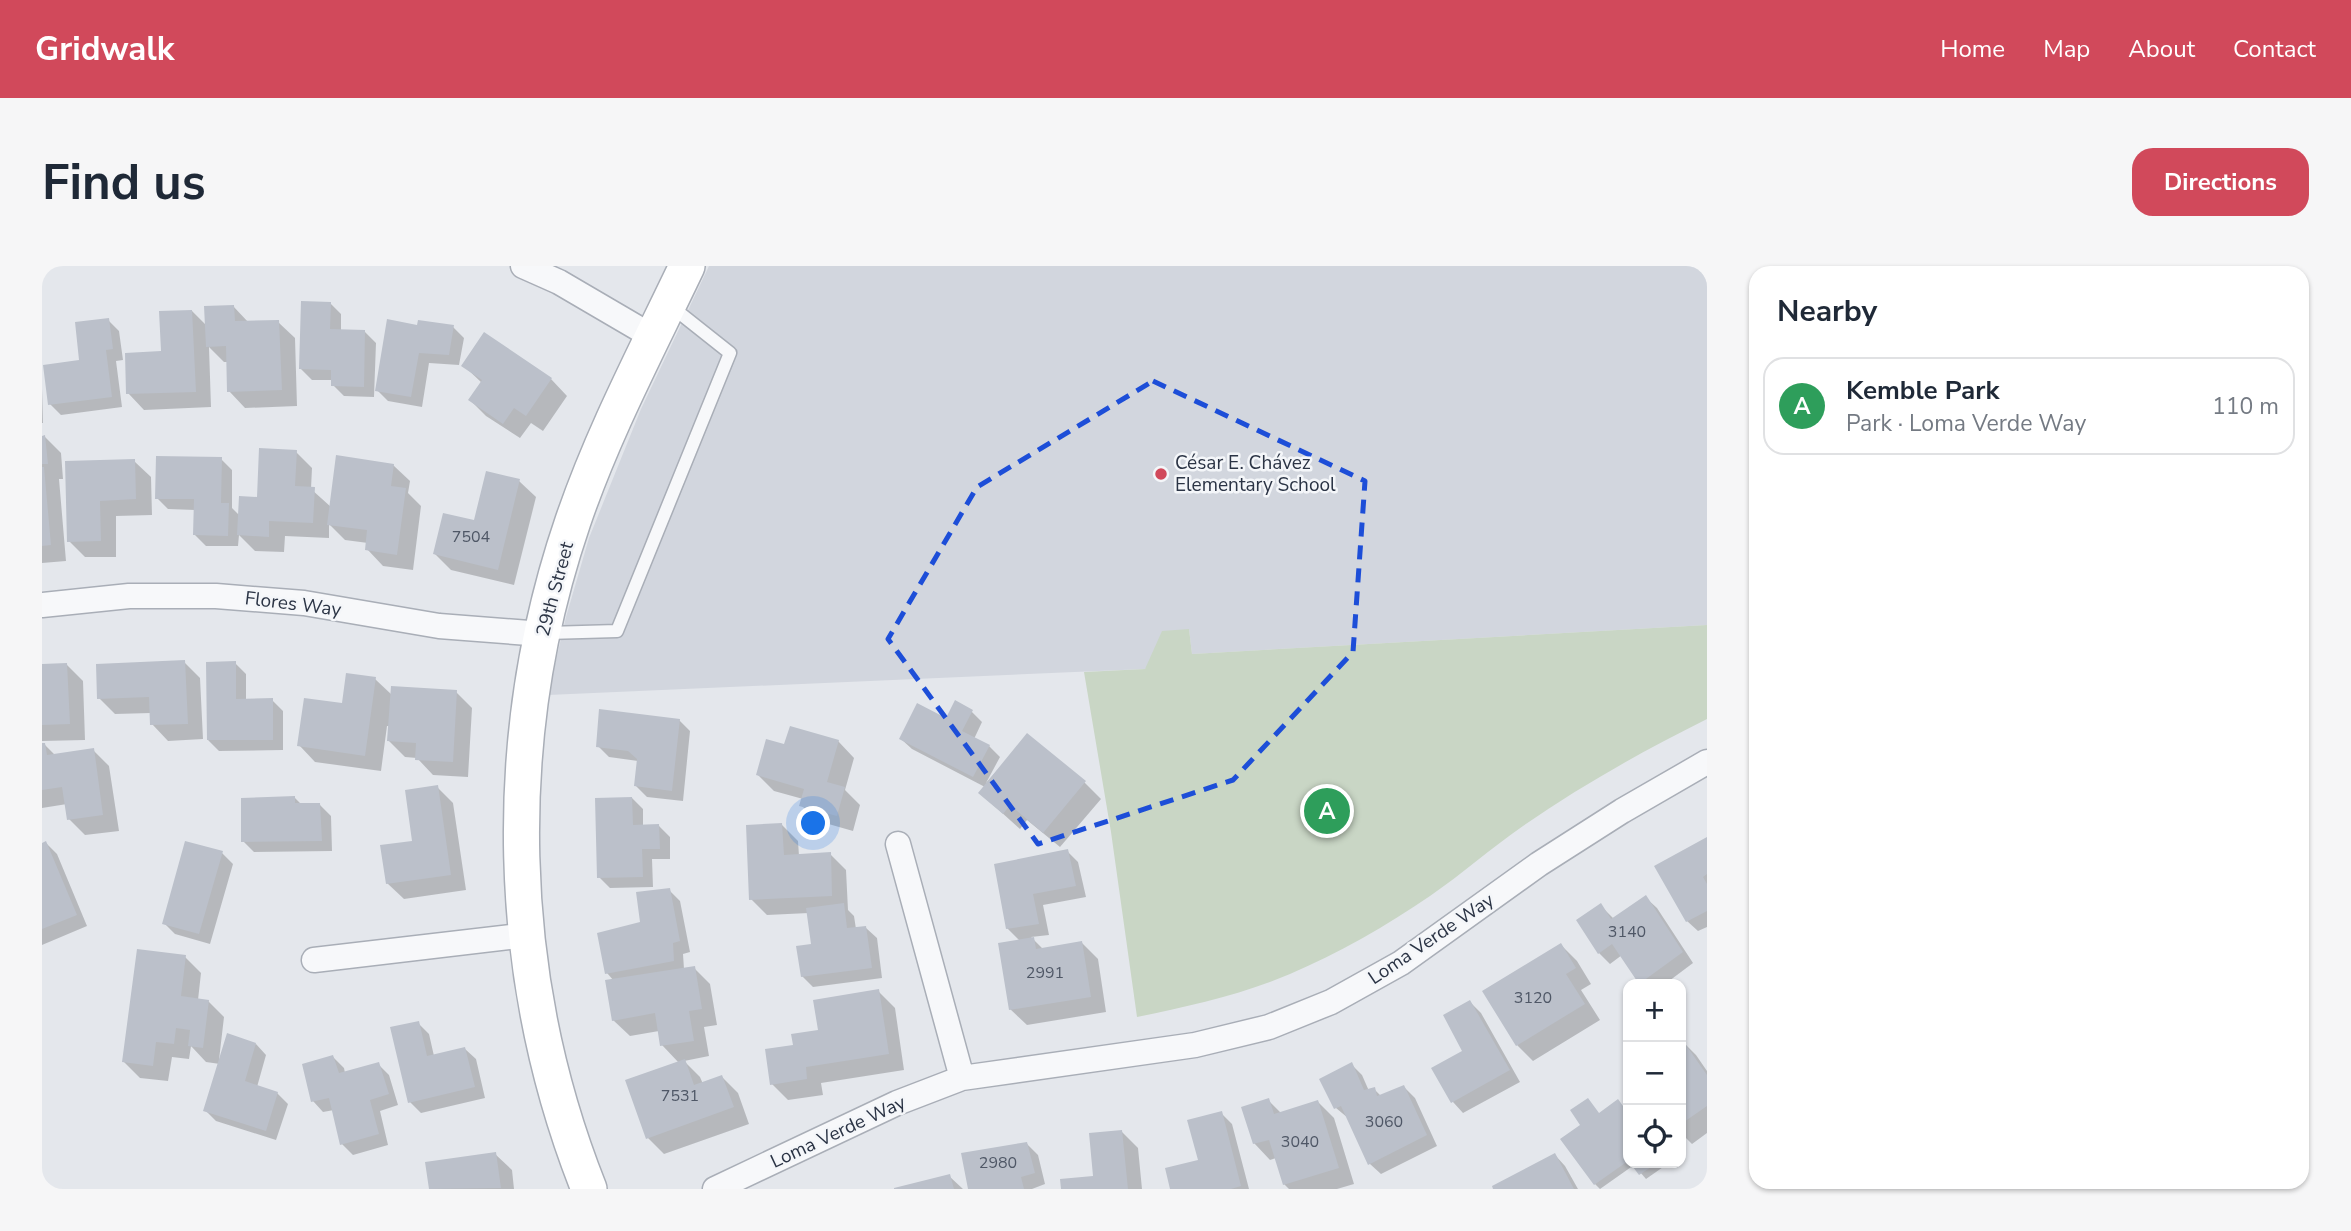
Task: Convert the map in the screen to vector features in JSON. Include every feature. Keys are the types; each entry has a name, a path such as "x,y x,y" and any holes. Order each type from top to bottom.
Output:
{"street":[{"path":"523,266 559,282 653,337"},
{"name":"29th Street","path":"589,1189 550,1072 527,935 523,889 522,787 530,703 553,587 578,509 597,458 687,266"},
{"name":"Flores Way","path":"42,605 129,596 216,596 304,603 439,626 542,634"},
{"name":"Loma Verde Way","path":"715,1189 897,1103 962,1078 1195,1045 1269,1027 1331,1002 1401,963 1539,864 1622,811 1707,762"},
{"path":"898,844 962,1078"},
{"path":"314,960 527,935"}],"lane":[{"path":"542,634 617,631 730,353 669,304"}],"highlighted area":[{"path":"1153,381 1365,481 1353,652 1233,780 1038,844 888,639 977,487"}],"shaded area":[{"name":"César E. Chávez Elementary School","path":"709,266 1707,266 1707,625 1192,654 1189,629 1145,669 548,695 566,617 589,538 641,409"}],"green space":[{"path":"1707,625 1707,719 1568,796 1511,834 1430,896 1344,948 1253,988 1137,1017 1111,832 1084,672 1145,669 1162,631 1189,629 1192,654"}],"building":[{"path":"301,301 331,302 330,329 365,330 364,387 331,386 331,370 299,369"},
{"path":"234,305 235,321 279,320 282,390 227,392 226,346 206,347 204,306"},
{"path":"192,310 196,392 126,394 125,353 161,351 159,311"},
{"path":"109,318 113,349 106,350 112,397 48,405 43,365 79,360 75,322"},
{"path":"387,319 417,325 418,320 454,325 449,355 419,353 411,397 375,391"},
{"path":"484,332 552,378 526,416 514,408 503,424 468,400 482,380 461,366"},
{"path":"45,435 48,464 42,464 42,436"},
{"path":"259,448 297,450 295,486 315,487 313,523 269,521 269,537 237,535 239,496 257,497"},
{"path":"336,455 394,464 391,486 406,488 397,555 365,550 367,530 327,525"},
{"path":"156,456 222,457 221,503 229,503 228,536 193,535 194,499 155,499"},
{"path":"135,459 136,499 100,501 101,541 67,542 65,461"},
{"path":"42,467 51,545 42,546"},
{"path":"486,471 520,479 498,570 433,554 443,513 474,520"},
{"path":"185,660 188,724 150,725 149,697 97,699 96,664"},
{"path":"236,661 236,699 273,698 273,740 207,740 206,662"},
{"path":"67,663 70,724 42,725 42,664"},
{"path":"346,673 376,677 365,756 297,746 304,698 342,703"},
{"path":"391,686 457,690 453,762 415,760 416,743 387,741"},
{"path":"955,700 973,710 962,731 990,745 973,777 899,739 917,703 946,718"},
{"path":"599,709 680,719 672,791 634,786 637,759 628,751 596,747"},
{"path":"790,726 839,740 827,782 845,787 837,816 799,806 804,789 756,775 766,739 784,744"},
{"path":"1027,733 1086,781 1043,833 1010,805 1003,814 978,793"},
{"path":"42,743 45,743 47,755 94,748 103,815 67,820 62,787 42,790"},
{"path":"438,785 451,875 386,884 380,845 412,841 405,790"},
{"path":"295,796 295,803 320,803 322,841 241,842 241,798"},
{"path":"632,797 633,825 659,824 660,849 642,849 643,877 597,878 595,798"},
{"path":"782,823 784,855 831,852 832,896 749,900 746,825"},
{"path":"1707,837 1707,874 1703,877 1707,884 1707,911 1686,922 1654,866"},
{"path":"46,841 77,915 42,929 42,843"},
{"path":"185,841 223,851 199,934 162,924"},
{"path":"1068,849 1076,886 1033,894 1039,924 1006,929 994,864"},
{"path":"670,888 680,941 673,943 674,961 605,974 597,933 640,922 636,892"},
{"path":"1646,895 1683,952 1646,979 1636,979 1612,944 1598,954 1576,920 1601,903 1611,919"},
{"path":"844,903 847,928 866,926 872,968 801,977 796,946 811,944 806,908"},
{"path":"1034,937 1036,949 1082,941 1091,997 1009,1010 998,943"},
{"path":"1561,943 1576,968 1566,974 1585,1004 1516,1046 1482,991"},
{"path":"137,949 186,955 181,996 209,1000 203,1048 188,1046 190,1030 176,1028 174,1044 156,1042 153,1066 122,1062"},
{"path":"695,966 702,1009 689,1011 694,1041 660,1046 655,1013 612,1021 605,980"},
{"path":"879,989 889,1054 806,1067 807,1079 770,1085 765,1049 793,1045 791,1034 818,1030 813,1000"},
{"path":"1470,1000 1510,1070 1451,1103 1431,1068 1462,1051 1443,1015"},
{"path":"419,1021 427,1056 465,1047 475,1087 408,1103 390,1027"},
{"path":"227,1033 256,1043 245,1081 278,1092 266,1131 203,1111"},
{"path":"1686,1045 1707,1075 1707,1106 1686,1121"},
{"path":"333,1055 339,1073 379,1062 389,1094 370,1100 379,1134 340,1145 329,1098 311,1102 302,1064"},
{"path":"685,1059 694,1085 722,1075 734,1107 646,1139 625,1080"},
{"path":"1352,1062 1364,1090 1375,1087 1377,1096 1404,1085 1427,1135 1368,1165 1341,1106 1334,1109 1319,1079"},
{"path":"1269,1098 1274,1114 1318,1100 1339,1168 1283,1185 1269,1140 1253,1144 1241,1107"},
{"path":"1588,1098 1599,1113 1618,1099 1623,1106 1623,1165 1594,1185 1560,1139 1580,1125 1570,1110"},
{"path":"1222,1111 1241,1186 1231,1189 1170,1189 1165,1168 1198,1160 1187,1120"},
{"path":"1122,1130 1128,1189 1061,1189 1060,1179 1093,1176 1089,1133"},
{"path":"1027,1142 1035,1173 1021,1177 1024,1189 968,1189 961,1153"},
{"path":"496,1152 501,1188 429,1189 425,1162"},
{"path":"1555,1153 1574,1189 1493,1189 1492,1186"},
{"path":"1634,1168 1650,1168 1639,1175"},
{"path":"950,1174 954,1189 894,1189 894,1188"}],"place":[{"name":"César E. Chávez Elementary School","path":"1161,474"},
{"name":"Kemble Park","path":"1327,811"}]}
